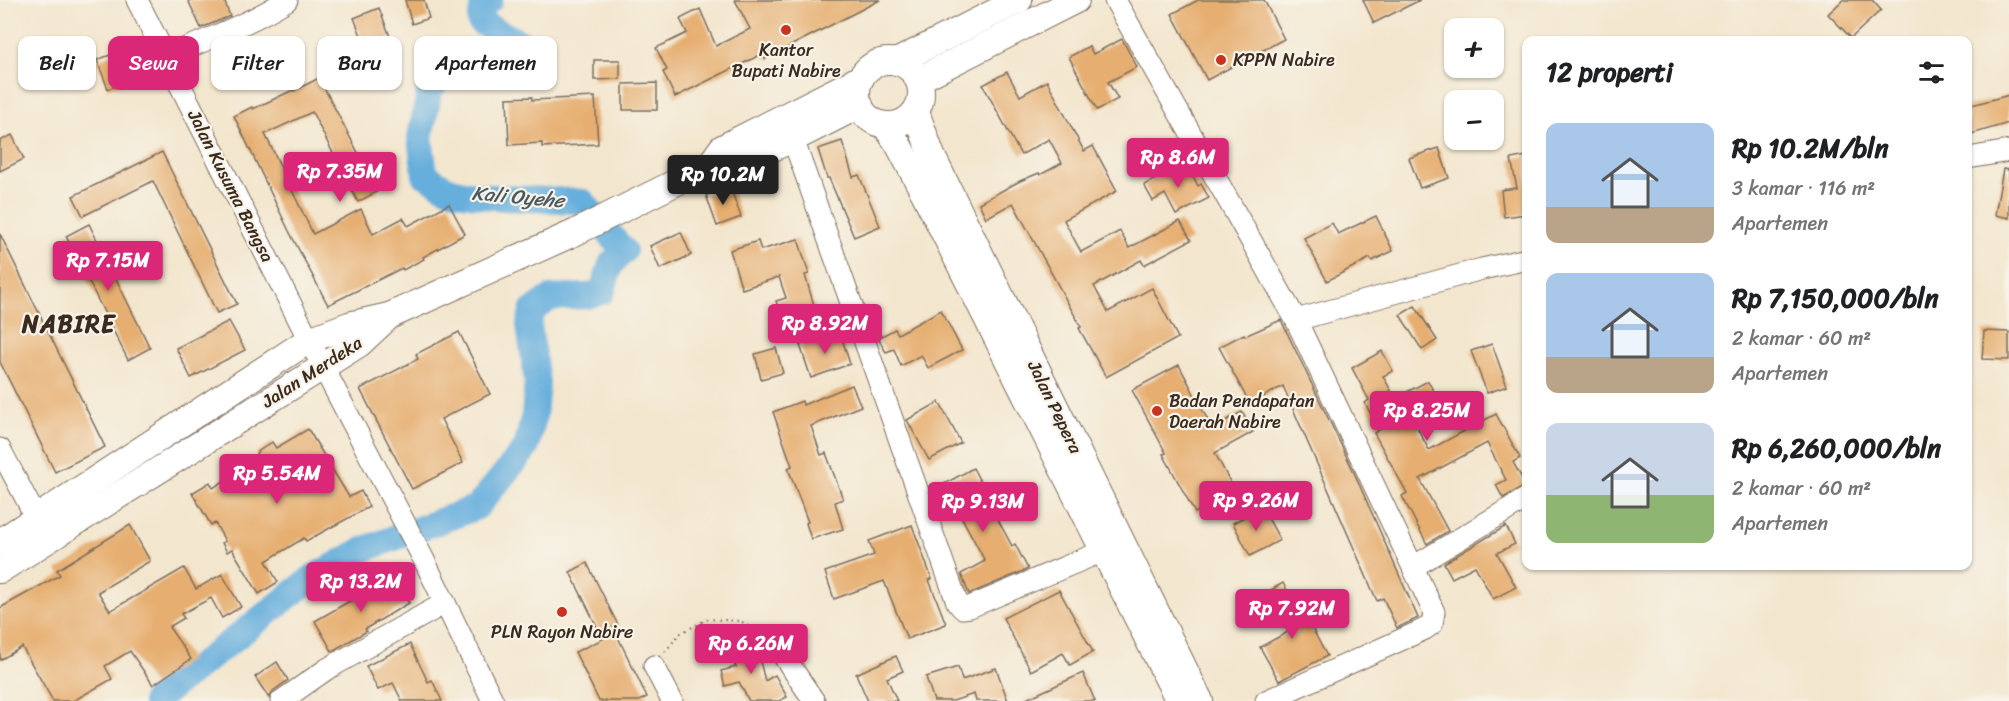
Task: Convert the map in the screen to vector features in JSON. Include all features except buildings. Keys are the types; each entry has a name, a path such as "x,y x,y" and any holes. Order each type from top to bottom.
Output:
{"main road":[{"path":"896,62 1019,0"},
{"path":"918,80 1076,0"},
{"path":"709,166 722,148 861,78 874,65 885,62 896,62 906,66 918,80 921,90 916,112 908,120 898,124 885,125 874,122 860,105 858,89 861,78"},
{"path":"389,316 576,232 709,166 732,166 793,139 860,105"},
{"name":"Jalan Pepera","path":"916,112 932,156 1051,422 1103,551 1179,701"},
{"name":"Jalan Pepera","path":"885,125 898,144 1051,422 1200,701"},
{"name":"Jalan Merdeka","path":"0,570 42,529 309,340 350,325 389,316"},
{"name":"Jalan Merdeka","path":"0,542 42,529 322,367 359,344 389,316"}],"street":[{"name":"Jalan Kusuma Bangsa","path":"137,0 155,36"},
{"path":"199,42 287,0"},
{"path":"1115,0 1296,320 1434,612 1430,626 1411,637 1266,701"},
{"name":"Jalan Kusuma Bangsa","path":"182,90 322,367 423,558 493,701"},
{"path":"793,139 957,603 962,608 970,607 1103,551"},
{"path":"1972,157 2009,151"},
{"path":"1296,320 1522,260"},
{"path":"0,449 42,529"},
{"path":"1413,567 1522,501"},
{"path":"281,701 327,669 445,603"},
{"path":"781,652 814,701"},
{"path":"654,666 672,701"}],"path":[{"path":"654,666 679,634 708,619 741,621 781,652"}],"waterway":[{"name":"Kali Oyehe","path":"155,701 312,578 360,551 477,507 526,448 534,416 537,382 529,325 532,311 550,298 587,296 602,292 611,264 624,251 583,202 481,196 446,188 425,175 420,137 430,89 456,62 515,64 523,52 521,43 480,22 483,4 490,0"}],"place":[{"name":"Kantor Bupati Nabire","path":"786,30"},
{"name":"KPPN Nabire","path":"1221,60"},
{"name":"Badan Pendapatan Daerah Nabire","path":"1157,411"},
{"name":"PLN Rayon Nabire","path":"562,612"}],"district":[{"name":"NABIRE","path":"69,324"}]}
